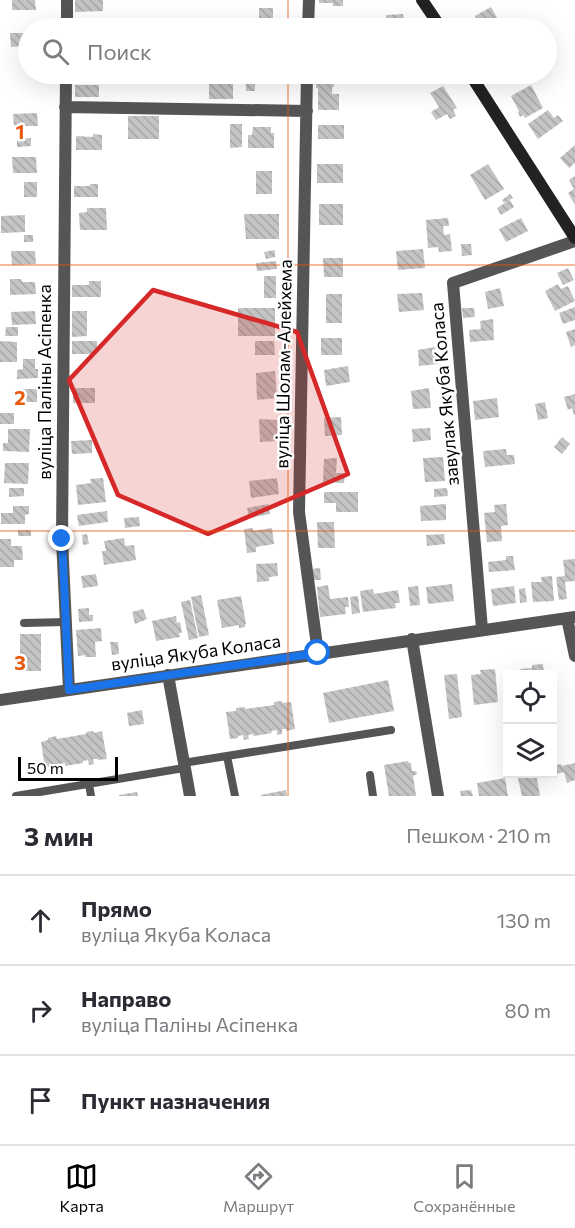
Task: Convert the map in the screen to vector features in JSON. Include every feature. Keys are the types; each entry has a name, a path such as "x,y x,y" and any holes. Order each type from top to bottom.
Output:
{"main road":[{"path":"422,0 434,18"},
{"path":"476,84 575,239"}],"street":[{"path":"66,18 67,0"},
{"path":"308,18 309,0"},
{"name":"вуліца Паліны Асіпенка","path":"66,84 62,539 69,690"},
{"name":"вуліца Шолам-Алейхема","path":"307,84 299,512 318,653"},
{"path":"65,106 307,111"},
{"name":"завулак Якуба Коласа","path":"483,629 453,284 575,239"},
{"path":"571,617 575,656"},
{"name":"вуліца Якуба Коласа","path":"0,700 571,617"},
{"path":"412,639 438,796"},
{"path":"168,675 190,796"}],"lane":[{"path":"24,623 66,622"},
{"path":"16,796 89,784 227,756 391,730"},
{"path":"227,756 235,796"},
{"path":"370,775 373,796"},
{"path":"89,784 91,796"}],"highlighted area":[{"path":"153,290 297,332 348,474 208,534 118,495 69,380"}],"building":[{"path":"12,0 35,0 36,10 12,10"},
{"path":"75,0 103,0 103,11 75,12"},
{"path":"319,0 343,0 343,6 319,3"},
{"path":"491,7 497,18 476,18 475,16"},
{"path":"259,8 273,8 273,18 259,18"},
{"path":"403,14 404,18 386,18 386,15"},
{"path":"10,33 18,33 18,47 11,47"},
{"path":"209,84 233,84 233,99 209,99"},
{"path":"246,84 255,84 255,91 246,91"},
{"path":"316,84 334,84 332,94 339,94 339,110 318,110 318,88"},
{"path":"75,85 99,85 99,97 75,97"},
{"path":"531,85 543,108 525,118 523,115 520,117 511,96"},
{"path":"443,86 457,108 453,110 456,116 450,119 447,114 436,120 431,112 439,107 430,93"},
{"path":"548,110 554,118 558,115 563,121 538,139 528,124"},
{"path":"37,113 38,126 14,126 13,114"},
{"path":"128,116 159,116 159,139 128,139"},
{"path":"230,124 242,124 242,147 230,148"},
{"path":"318,125 344,125 344,139 318,139"},
{"path":"253,127 271,127 271,133 274,133 274,148 248,148 248,135 252,135"},
{"path":"93,134 102,135 102,150 76,150 76,136 93,137"},
{"path":"31,138 31,146 17,147 17,139"},
{"path":"575,145 575,163 569,168 560,158"},
{"path":"12,157 36,157 37,173 13,173"},
{"path":"317,164 343,164 343,183 317,183"},
{"path":"488,164 504,189 485,200 470,175"},
{"path":"256,171 272,171 272,194 256,194"},
{"path":"575,176 575,205 568,193 574,189 569,180"},
{"path":"24,182 37,182 37,197 24,197"},
{"path":"90,184 98,184 98,197 74,197 74,186 90,186"},
{"path":"510,194 513,198 504,203 502,200"},
{"path":"510,200 514,207 501,215 497,208"},
{"path":"319,204 343,204 343,225 319,225"},
{"path":"87,208 106,208 107,230 80,230 79,213 87,212"},
{"path":"244,214 279,214 279,239 246,239"},
{"path":"25,215 25,232 1,233 1,216"},
{"path":"448,218 449,226 443,226 444,235 450,234 452,251 439,252 438,247 428,248 426,220"},
{"path":"521,218 528,231 506,242 499,229"},
{"path":"24,235 33,235 33,242 24,242"},
{"path":"461,244 471,244 472,255 462,256"},
{"path":"423,249 425,268 398,270 396,251"},
{"path":"275,250 275,257 266,259 264,252"},
{"path":"11,251 35,251 36,264 12,265"},
{"path":"323,258 343,258 343,277 324,277"},
{"path":"276,261 277,269 257,271 256,263"},
{"path":"568,268 574,280 563,285 557,273"},
{"path":"264,276 276,276 276,298 264,298"},
{"path":"10,279 35,282 36,294 10,295"},
{"path":"89,281 101,281 101,297 72,297 72,285 89,285"},
{"path":"558,284 561,289 568,286 575,301 555,311 545,291"},
{"path":"500,288 504,306 488,309 485,292"},
{"path":"422,293 424,310 399,312 397,294"},
{"path":"326,294 342,294 342,323 326,323"},
{"path":"575,307 575,320 563,324 559,313"},
{"path":"238,308 275,308 275,336 238,336"},
{"path":"462,308 474,308 475,317 463,318"},
{"path":"35,311 36,324 12,325 11,312"},
{"path":"72,311 87,311 87,336 72,337"},
{"path":"493,319 494,340 470,342 469,330 481,329 480,321"},
{"path":"6,327 18,327 18,336 5,336"},
{"path":"575,329 575,345 571,347 566,332"},
{"path":"321,338 342,338 342,355 321,355"},
{"path":"0,341 17,342 17,362 0,362"},
{"path":"72,341 97,341 97,354 72,354"},
{"path":"255,341 274,341 275,355 255,355"},
{"path":"435,347 438,364 419,366 418,350"},
{"path":"23,359 35,359 38,378 17,379 17,370 23,369"},
{"path":"348,366 350,382 326,386 324,370"},
{"path":"275,371 277,398 257,400 256,373"},
{"path":"73,388 95,388 95,403 73,403"},
{"path":"429,388 431,408 413,409 411,391"},
{"path":"18,389 37,389 37,402 18,402"},
{"path":"575,394 574,415 572,408 568,410 564,397"},
{"path":"497,398 499,417 475,420 473,401"},
{"path":"545,402 548,418 538,420 535,404"},
{"path":"0,413 14,413 14,424 0,424"},
{"path":"341,417 342,435 325,436 324,418"},
{"path":"259,419 277,420 278,441 260,442"},
{"path":"430,428 431,440 413,442 412,429"},
{"path":"8,429 30,429 29,452 3,451 3,443 8,443"},
{"path":"562,437 570,444 562,454 554,447"},
{"path":"92,440 92,453 72,454 71,441"},
{"path":"506,449 507,455 514,455 515,464 485,467 483,451"},
{"path":"443,457 445,481 425,482 423,458"},
{"path":"337,458 336,473 345,473 344,483 323,482 324,459"},
{"path":"5,463 29,463 28,484 4,483"},
{"path":"103,478 106,502 78,505 76,485 91,483 90,479"},
{"path":"277,478 279,494 251,498 249,481"},
{"path":"9,488 24,488 24,496 9,497"},
{"path":"447,488 448,496 434,497 434,489"},
{"path":"324,492 358,492 358,512 336,512 336,503 324,503"},
{"path":"268,504 270,514 249,518 247,508"},
{"path":"446,504 446,520 421,521 420,506"},
{"path":"506,504 508,525 501,526 502,541 487,542 484,513 495,512 494,505"},
{"path":"13,506 29,506 29,514 25,515 25,524 1,524 1,513 13,513"},
{"path":"107,511 108,522 79,526 77,515"},
{"path":"139,517 140,526 125,528 124,518"},
{"path":"317,522 334,522 335,548 318,548"},
{"path":"253,528 253,531 272,528 274,544 256,547 256,552 247,553 244,529"},
{"path":"18,530 31,530 31,536 18,536"},
{"path":"87,534 89,544 83,545 82,535"},
{"path":"444,534 445,544 427,546 426,535"},
{"path":"124,538 125,546 134,545 136,560 104,565 102,551 106,551 104,541"},
{"path":"0,539 11,539 11,546 22,546 23,560 14,560 14,567 0,567"},
{"path":"506,556 513,556 515,570 489,572 488,562 506,560"},
{"path":"575,559 575,581 565,582 567,599 559,600 556,577 565,576 563,560"},
{"path":"277,563 278,576 269,577 269,581 257,582 256,564"},
{"path":"320,568 321,580 312,580 311,569"},
{"path":"96,574 98,586 83,588 81,576"},
{"path":"552,576 554,601 533,602 531,582 542,582 541,577"},
{"path":"452,584 454,601 428,604 426,587"},
{"path":"328,585 330,599 348,597 349,607 345,607 346,614 320,617 317,587"},
{"path":"418,586 420,605 410,606 408,587"},
{"path":"514,586 516,603 493,606 491,589"},
{"path":"525,588 527,602 520,603 519,589"},
{"path":"373,589 374,594 398,590 400,603 395,603 396,608 363,612 360,591"},
{"path":"201,595 209,635 199,637 191,597"},
{"path":"241,596 245,627 239,628 239,625 222,628 217,600"},
{"path":"358,596 360,613 352,614 350,597"},
{"path":"190,600 198,638 189,640 181,602"},
{"path":"89,608 89,615 93,615 93,621 79,622 78,609"},
{"path":"143,609 147,619 135,624 132,612"},
{"path":"176,616 177,623 180,622 182,633 179,633 180,637 156,641 152,621"},
{"path":"101,628 102,641 95,642 96,657 78,656 76,630"},
{"path":"20,634 41,634 41,671 20,671"},
{"path":"110,642 118,642 119,654 112,655"},
{"path":"543,664 544,670 520,670 532,668 532,665"},
{"path":"495,669 498,702 474,705 471,675 481,674 480,670"},
{"path":"457,674 462,717 449,719 444,675"},
{"path":"388,680 394,711 329,723 323,693"},
{"path":"282,701 282,703 291,702 295,729 286,731 282,729 282,734 277,735 277,730 271,731 272,733 248,735 249,739 244,740 243,735 230,739 226,712 236,711 236,708 274,705 274,702"},
{"path":"142,710 144,724 129,726 127,713"},
{"path":"93,731 94,733 102,731 107,759 93,759 94,764 89,765 88,760 65,766 65,763 59,764 60,769 55,770 54,765 45,768 41,742 56,736 57,739"},
{"path":"408,761 411,763 412,771 416,771 417,774 413,776 416,796 389,796 384,765"},
{"path":"575,763 575,780 567,783 564,772 557,774 557,765"},
{"path":"505,778 508,796 479,796 477,783"},
{"path":"518,778 537,778 540,796 522,796"},
{"path":"286,790 287,796 261,796 261,795"},
{"path":"471,790 473,796 461,796 460,791"},
{"path":"137,792 138,796 119,796 119,795"}],"route":[{"path":"62,539 69,690 318,653"}]}
